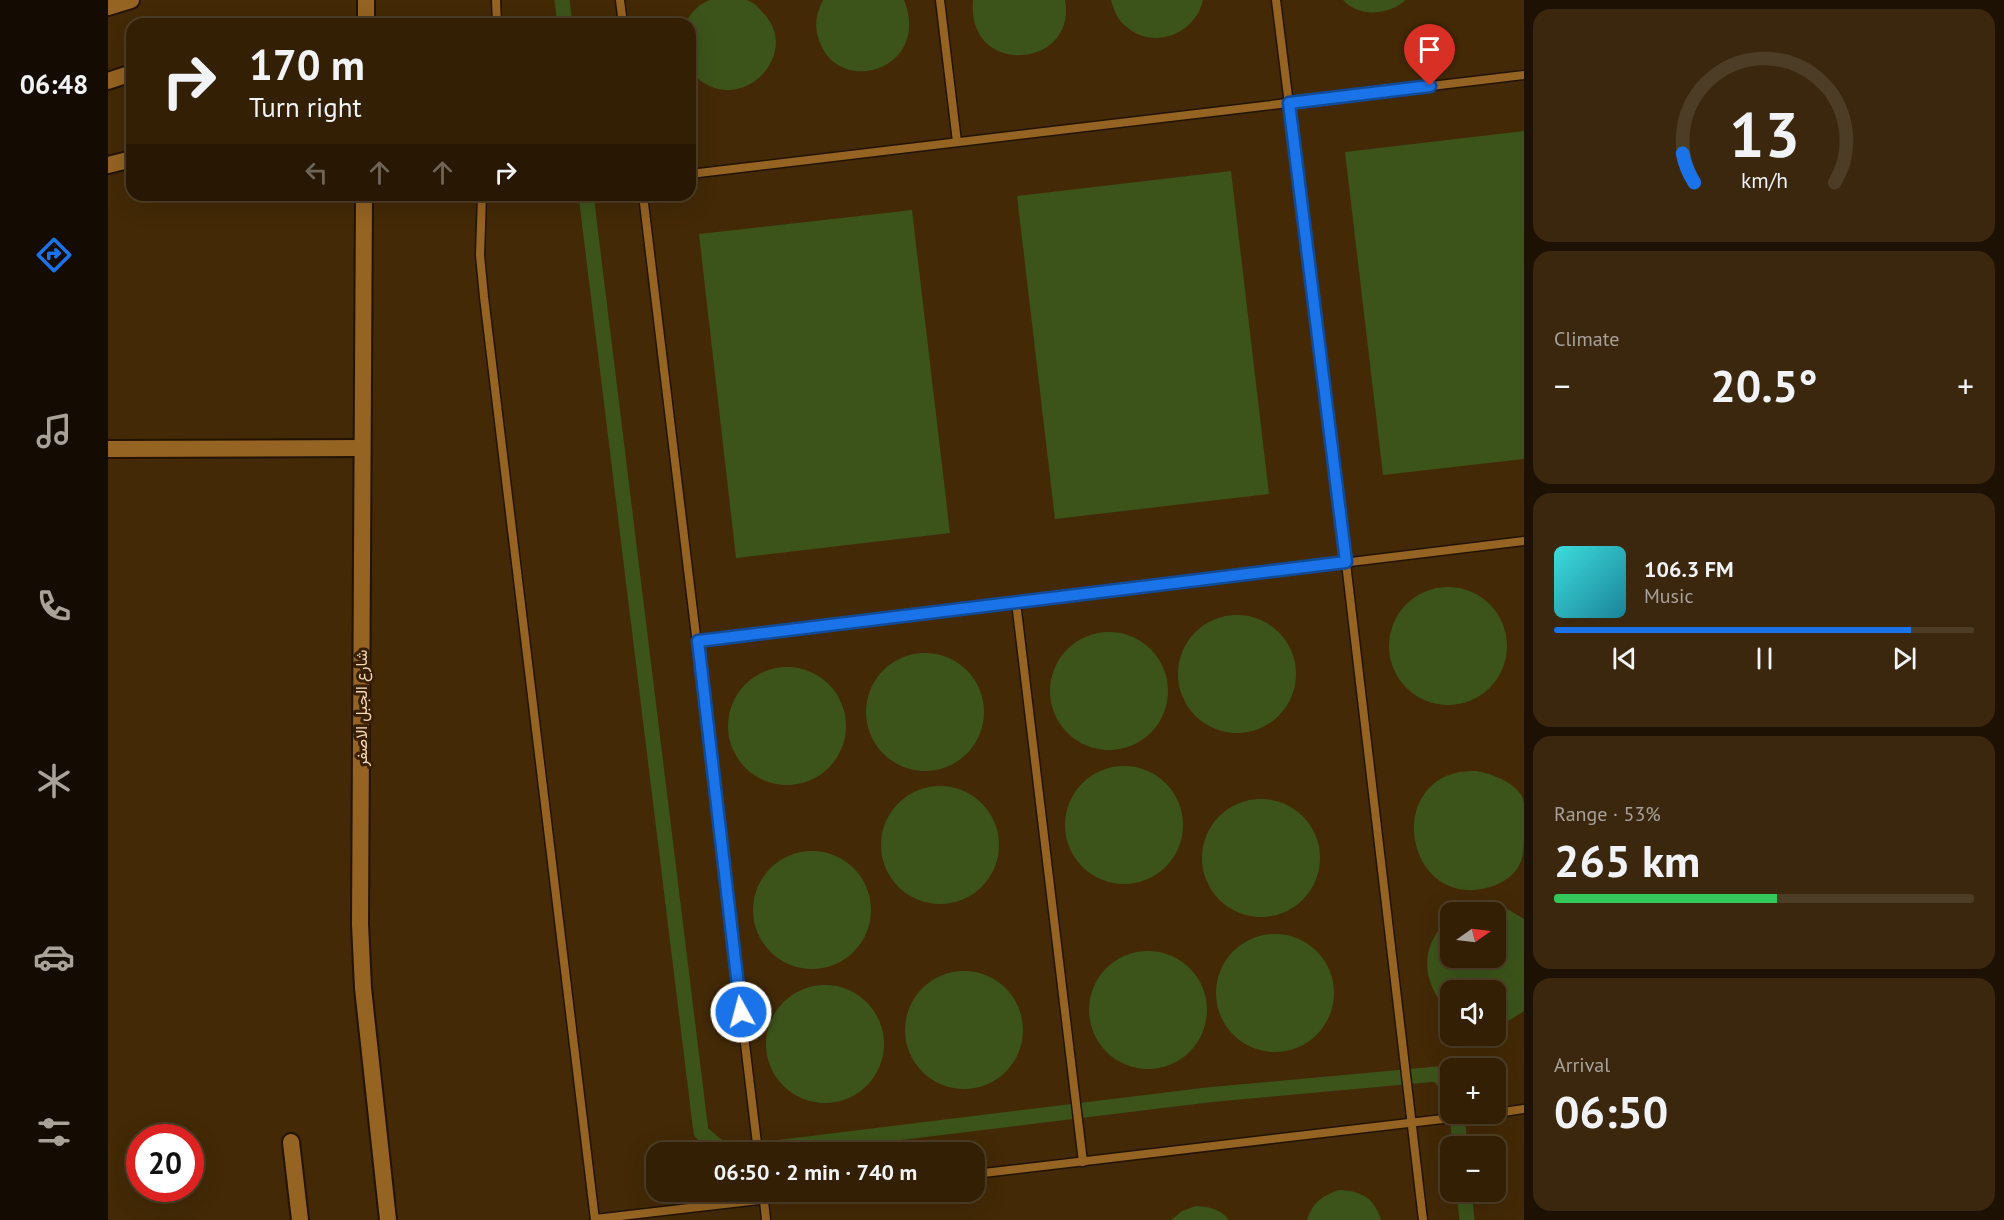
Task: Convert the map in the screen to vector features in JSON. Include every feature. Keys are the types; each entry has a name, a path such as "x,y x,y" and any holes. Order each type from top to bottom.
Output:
{"street":[{"path":"108,7 131,0"},
{"path":"366,0 366,18"},
{"path":"108,81 126,75"},
{"path":"108,165 126,160"},
{"name":"شارع الجبل الاصفر","path":"364,201 360,924 365,1010 388,1220"},
{"path":"108,449 362,448"},
{"path":"291,1142 300,1220"}],"lane":[{"path":"496,0 497,18"},
{"path":"620,0 622,18"},
{"path":"940,0 957,142"},
{"path":"1276,0 1346,562 1423,1220"},
{"path":"696,173 1524,75"},
{"path":"482,201 480,255 484,297 595,1220 684,1210 726,1202"},
{"path":"644,201 757,1142"},
{"path":"698,641 1524,541"},
{"path":"1016,602 1083,1162"},
{"path":"1506,1111 1524,1109"},
{"path":"985,1173 1440,1120"},
{"path":"764,1202 766,1220"},
{"path":"674,1220 684,1210"}],"shaded area":[{"path":"710,0 747,0 765,15 774,32 775,49 770,65 759,78 744,87 726,90 708,85 696,76 696,18 688,18 702,4"},
{"path":"823,0 904,0 909,24 905,44 894,59 879,68 862,71 844,68 829,58 819,40 816,20"},
{"path":"973,0 1065,0 1064,23 1055,40 1040,51 1021,55 1002,53 986,43 975,25"},
{"path":"1111,0 1203,0 1199,12 1183,29 1162,38 1150,38 1125,25 1117,16"},
{"path":"1343,0 1406,0 1391,9 1366,12 1350,6"},
{"path":"1524,131 1524,459 1383,475 1345,152"},
{"path":"1231,171 1269,494 1055,519 1017,196"},
{"path":"912,210 950,533 736,558 699,234"},
{"path":"1448,587 1471,591 1490,604 1503,623 1507,646 1503,669 1490,688 1471,701 1448,705 1425,701 1406,688 1393,669 1389,646 1393,623 1406,604 1425,591"},
{"path":"1237,615 1260,619 1279,632 1292,651 1296,674 1292,697 1279,716 1260,729 1237,733 1214,729 1195,716 1182,697 1178,674 1182,651 1195,632 1214,619"},
{"path":"1109,632 1132,636 1151,649 1164,668 1168,691 1164,714 1151,733 1132,746 1109,750 1086,746 1067,733 1054,714 1050,691 1054,668 1067,649 1086,636"},
{"path":"925,653 948,657 967,670 980,689 984,712 980,735 967,754 948,767 925,771 902,767 883,754 870,735 866,712 870,689 883,670 902,657"},
{"path":"787,667 810,671 829,684 842,703 846,726 842,749 829,768 810,781 787,785 764,781 745,768 732,749 728,726 732,703 745,684 764,671"},
{"path":"1124,766 1147,770 1166,783 1179,802 1183,825 1179,848 1166,867 1147,880 1124,884 1101,880 1082,867 1069,848 1065,825 1069,802 1082,783 1101,770"},
{"path":"1477,771 1505,781 1518,790 1522,796 1524,803 1523,853 1517,869 1503,881 1486,888 1460,889 1439,880 1424,864 1416,843 1414,821 1421,800 1435,782 1459,772"},
{"path":"940,786 963,790 982,803 995,822 999,845 995,868 982,887 963,900 940,904 917,900 898,887 885,868 881,845 885,822 898,803 917,790"},
{"path":"1261,799 1284,803 1303,816 1316,835 1320,858 1316,881 1303,900 1284,913 1261,917 1238,913 1219,900 1206,881 1202,858 1206,835 1219,816 1238,803"},
{"path":"812,851 835,855 854,868 867,887 871,910 867,933 854,952 835,965 812,969 789,965 770,952 757,933 753,910 757,887 770,868 789,855"},
{"path":"1506,909 1524,919 1524,1011 1506,1021 1506,980 1440,980 1440,1001 1433,989 1427,965 1432,940 1440,929 1440,968 1506,968"},
{"path":"1275,934 1298,938 1317,951 1330,970 1334,993 1330,1016 1317,1035 1298,1048 1275,1052 1252,1048 1233,1035 1220,1016 1216,993 1220,970 1233,951 1252,938"},
{"path":"1148,951 1171,955 1190,968 1203,987 1207,1010 1203,1033 1190,1052 1171,1065 1148,1069 1125,1065 1106,1052 1093,1033 1089,1010 1093,987 1106,968 1125,955"},
{"path":"964,971 987,975 1006,988 1019,1007 1023,1030 1019,1053 1006,1072 987,1085 964,1089 941,1085 922,1072 909,1053 905,1030 909,1007 922,988 941,975"},
{"path":"825,985 848,989 867,1002 880,1021 884,1044 880,1067 867,1086 848,1099 825,1103 802,1099 783,1086 770,1067 766,1044 770,1021 783,1002 802,989"},
{"path":"1339,1190 1354,1192 1366,1197 1375,1206 1381,1220 1307,1220 1319,1200"},
{"path":"1196,1206 1214,1209 1229,1220 1171,1220 1182,1211"}],"waterway":[{"path":"562,0 564,18"},
{"path":"587,201 701,1132 712,1142"},
{"path":"823,1142 1207,1095 1437,1074 1440,1077"},
{"path":"1458,1124 1459,1136"},
{"path":"1465,1202 1467,1220"}],"route":[{"path":"741,1012 698,641 1346,562 1289,103 1430,86"}]}
